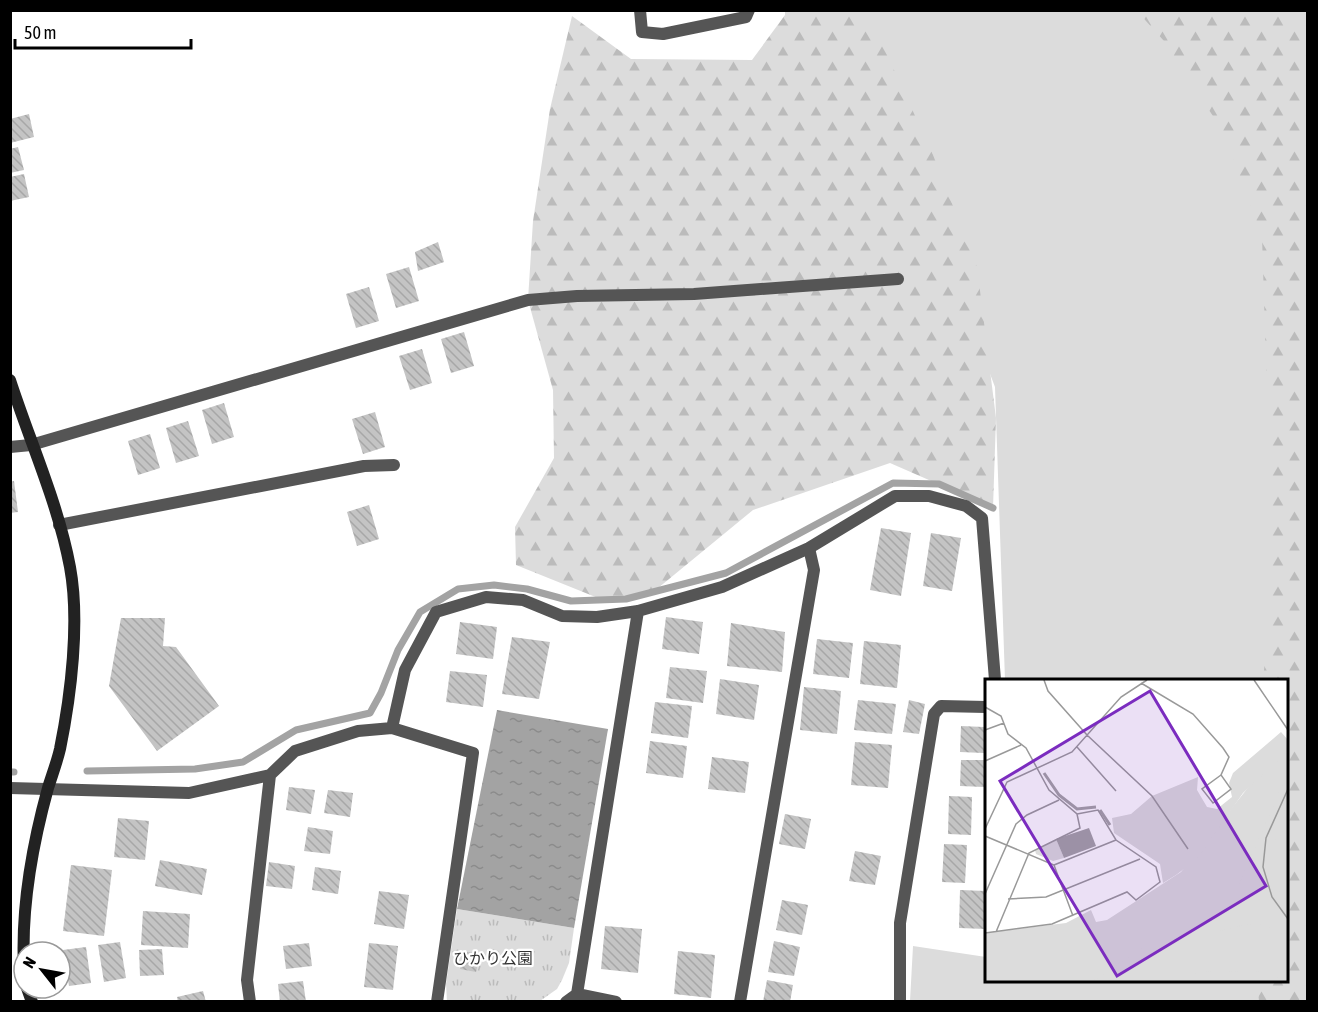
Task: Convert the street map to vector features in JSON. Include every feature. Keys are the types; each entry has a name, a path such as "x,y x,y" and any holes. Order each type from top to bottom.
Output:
{"street":[{"path":"640,10 642,32 663,34 746,17 749,10"},
{"path":"10,447 31,445 528,300 577,296 694,294 898,279"},
{"path":"10,380 31,445 47,484 70,568 74,631 60,750 48,789 27,888 22,940"},
{"path":"58,525 364,466 394,465"},
{"path":"392,728 405,670 436,612 486,597 523,600 562,616 597,616 638,611 723,587 809,548 895,496 929,496 966,506 982,518 985,528 995,679"},
{"path":"740,1002 814,570 809,548"},
{"path":"566,1002 577,994 638,611"},
{"path":"900,1002 900,923 934,714 940,706 985,707"},
{"path":"10,788 189,793 270,775 295,751 358,731 392,728 473,753 437,1002"},
{"path":"249,1002 247,980 270,775"},
{"path":"577,994 616,1002"}],"green space":[{"path":"785,11 867,11 933,155 977,267 996,418 993,508 890,463 753,510 652,593 603,600 516,565 515,527 554,458 553,390 528,300 533,221 550,109 572,16 631,59 752,60 785,15"},
{"path":"853,11 1307,11 1307,1001 910,1001 913,946 985,957 985,982 1288,982 1288,679 1005,679 995,387"},
{"path":"1137,11 1307,11 1307,1001 1259,1001 1257,982 1288,982 1288,679 1263,679 1268,631 1268,428 1262,236 1224,133 1164,41"},
{"name":"ひかり公園","path":"457,909 574,928 569,963 557,989 540,1001 447,1002 446,984"}],"water":[{"path":"497,710 608,729 574,928 457,909"}],"building":[{"path":"29,114 34,137 10,143 10,119"},
{"path":"18,147 24,170 10,173 10,149"},
{"path":"24,174 29,197 10,201 10,177"},
{"path":"438,242 444,262 418,271 415,252"},
{"path":"409,267 419,301 396,308 386,274"},
{"path":"369,287 379,321 356,328 346,294"},
{"path":"464,332 474,366 451,373 441,339"},
{"path":"422,349 432,383 410,390 399,356"},
{"path":"224,403 234,437 212,444 202,410"},
{"path":"375,412 385,447 363,454 352,419"},
{"path":"188,421 199,456 176,463 166,428"},
{"path":"150,434 160,468 138,475 128,441"},
{"path":"14,481 18,512 10,513 10,482"},
{"path":"369,505 379,539 357,546 347,512"},
{"path":"881,528 911,533 901,596 870,590"},
{"path":"931,533 961,538 952,591 923,586"},
{"path":"666,617 703,622 699,654 662,649"},
{"path":"121,618 165,618 163,646 176,647 219,706 157,751 109,686"},
{"path":"460,622 497,627 493,659 456,654"},
{"path":"731,623 785,632 782,672 727,666"},
{"path":"512,637 550,642 539,699 502,694"},
{"path":"817,639 853,643 849,678 813,674"},
{"path":"864,641 901,645 897,688 860,684"},
{"path":"670,667 707,671 703,703 666,698"},
{"path":"450,671 487,675 483,707 446,702"},
{"path":"720,679 759,685 754,720 716,714"},
{"path":"804,687 841,691 837,734 800,730"},
{"path":"858,700 896,704 892,734 854,730"},
{"path":"909,700 925,704 919,734 903,732"},
{"path":"655,702 692,706 688,738 651,733"},
{"path":"961,726 984,727 984,753 960,752"},
{"path":"650,741 687,746 683,778 646,773"},
{"path":"855,742 892,745 888,788 851,785"},
{"path":"712,757 749,762 745,793 708,789"},
{"path":"961,760 984,760 984,787 960,786"},
{"path":"289,787 315,790 311,814 286,810"},
{"path":"328,790 353,793 350,817 324,813"},
{"path":"949,796 972,797 971,835 948,834"},
{"path":"785,814 811,819 805,849 779,844"},
{"path":"118,818 149,821 145,860 114,857"},
{"path":"308,827 333,831 330,854 304,851"},
{"path":"944,844 967,845 965,883 942,882"},
{"path":"855,851 881,856 875,885 849,881"},
{"path":"160,860 207,869 202,895 155,886"},
{"path":"269,862 295,866 292,889 266,886"},
{"path":"71,865 112,870 104,936 63,931"},
{"path":"315,867 341,871 338,894 312,890"},
{"path":"960,890 985,891 985,929 959,928"},
{"path":"379,891 409,895 404,929 374,924"},
{"path":"782,900 808,905 802,935 776,930"},
{"path":"143,911 190,914 188,948 141,945"},
{"path":"605,926 642,929 638,973 601,969"},
{"path":"774,941 800,947 794,976 768,972"},
{"path":"120,942 126,978 104,982 98,945"},
{"path":"309,943 312,966 286,969 283,946"},
{"path":"369,943 398,946 393,990 364,987"},
{"path":"86,947 91,983 72,986 72,949"},
{"path":"162,949 164,975 140,976 139,950"},
{"path":"463,951 480,954 476,972 460,969"},
{"path":"678,951 715,955 711,998 674,994"},
{"path":"767,980 793,985 790,1002 763,1002"},
{"path":"303,981 306,1002 280,1002 278,984"},
{"path":"203,991 206,1002 178,1002 177,997"}],"waterway":[{"path":"87,771 195,769 243,762 296,730 370,713 381,693 398,650 420,612 458,589 494,585 527,589 571,601 626,599 726,573 893,483 939,484 993,508"}]}
